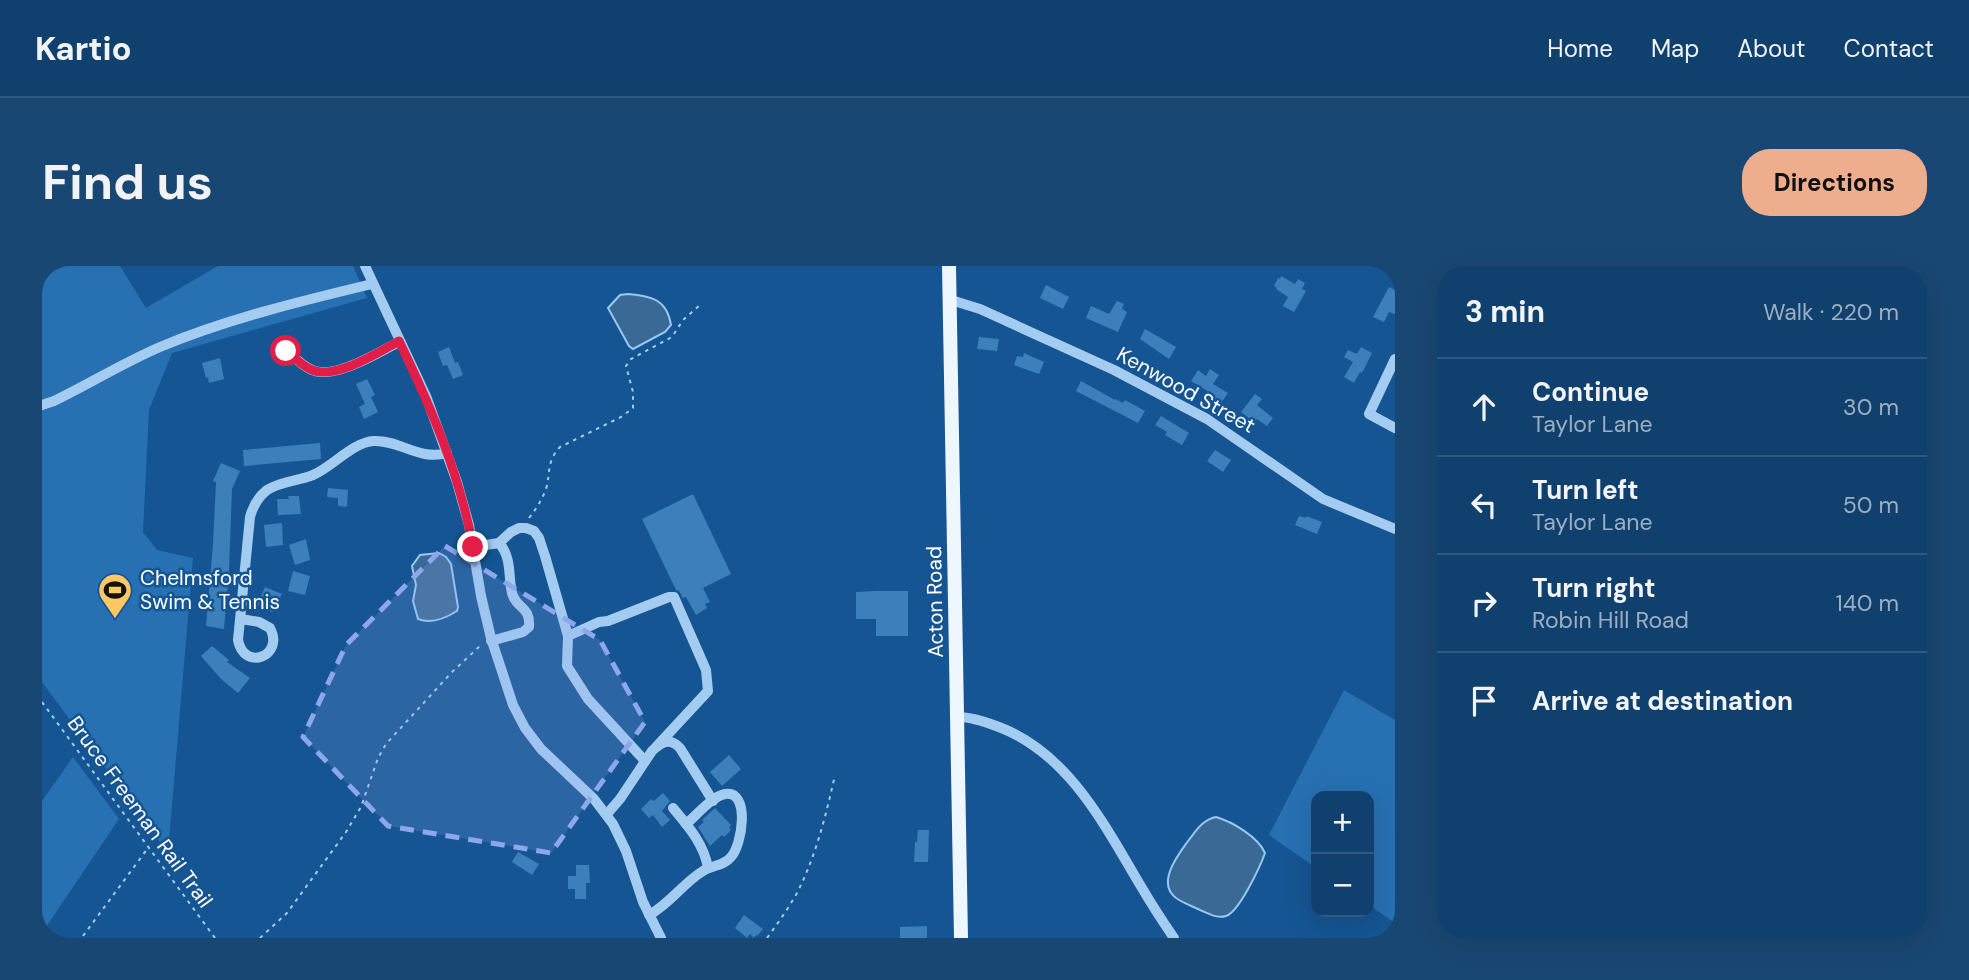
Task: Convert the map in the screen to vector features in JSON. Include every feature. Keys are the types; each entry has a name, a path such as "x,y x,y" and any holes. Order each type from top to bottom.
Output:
{"main road":[{"name":"Acton Road","path":"949,266 961,938"}],"street":[{"path":"365,266 426,396 447,453 467,516 491,641 513,705 529,734 550,760 607,814 626,851 649,915 661,938"},
{"path":"42,405 135,358 179,340 290,304 372,284"},
{"name":"Kenwood Street","path":"951,300 990,313 1114,370 1207,419 1323,499 1395,529"},
{"path":"286,351 312,370 324,372 347,367 399,341"},
{"path":"1395,359 1369,414 1395,428"},
{"path":"241,619 250,517 261,495 278,485 318,472 369,442 383,442 432,456 447,453"},
{"path":"473,547 499,543 511,532 522,528 534,531 539,538 568,636 567,666 588,699 645,761"},
{"path":"491,641 523,632 529,627 530,621 528,612 513,595 508,558 499,543"},
{"path":"568,636 599,622 674,597 706,670 708,691 657,746 607,814"},
{"path":"958,718 974,719 1012,732 1050,758 1100,816 1174,938"},
{"path":"657,746 667,741 677,744 713,800"},
{"path":"649,915 698,874 731,858 739,842 743,822 738,804 732,795 723,795 713,800 687,824"},
{"path":"673,808 687,824 705,853 708,868"}],"path":[{"path":"522,528 540,503 547,487 548,467 553,454 560,447 621,417 633,408 633,392 626,366 632,359 672,337 683,320 700,305"},
{"path":"260,938 286,913 346,832 361,807 375,765 386,744 452,672 483,644 491,641"},
{"name":"Bruce Freeman Rail Trail","path":"42,702 215,938"},
{"path":"768,938 803,881 825,819 835,775"},
{"path":"83,936 148,848"}],"highlighted area":[{"path":"445,546 600,640 645,722 551,853 388,826 303,737 346,645"}],"shaded area":[{"name":"Chelmsford Swim & Tennis","path":"42,266 120,266 146,308 218,266 353,266 367,298 172,353 149,410 143,532 157,550 193,558 168,853 42,682"},
{"path":"620,295 657,300 666,309 671,325 665,332 633,349 608,308"},
{"path":"439,553 451,564 457,611 433,621 418,619 413,601 416,585 412,566 420,555"},
{"path":"1344,690 1395,720 1395,923 1374,908 1374,791 1311,791 1311,864 1269,835"},
{"path":"73,757 119,819 42,933 42,801"},
{"path":"1216,817 1244,831 1257,841 1265,853 1243,898 1231,913 1223,917 1209,914 1179,900 1170,892 1168,885 1171,869 1184,847 1200,826"}],"building":[{"path":"1281,276 1295,284 1298,279 1305,283 1302,289 1306,291 1294,312 1283,306 1288,297 1274,286"},
{"path":"1046,285 1069,297 1063,309 1040,298"},
{"path":"1389,287 1395,290 1395,314 1389,312 1384,322 1373,317"},
{"path":"1117,301 1124,304 1122,309 1127,312 1118,332 1086,318 1091,306 1109,314"},
{"path":"1145,329 1176,347 1169,359 1140,339"},
{"path":"979,337 999,339 997,351 977,349"},
{"path":"449,347 463,375 453,379 447,365 443,366 438,352"},
{"path":"1361,347 1372,353 1354,383 1344,377 1353,362 1344,357 1348,350 1357,354"},
{"path":"1024,353 1044,362 1039,374 1014,365 1017,356 1023,357"},
{"path":"220,358 224,379 209,383 202,363"},
{"path":"1210,369 1219,375 1213,384 1228,393 1221,403 1214,395 1191,381 1198,370 1206,376"},
{"path":"367,379 375,395 371,397 378,412 364,419 359,407 365,404 356,384"},
{"path":"1081,381 1115,400 1123,403 1125,400 1145,411 1138,423 1076,391"},
{"path":"1255,394 1262,399 1257,405 1273,418 1267,426 1257,419 1254,422 1241,412"},
{"path":"1161,416 1189,433 1182,445 1155,425"},
{"path":"320,443 321,459 244,466 243,450"},
{"path":"1215,450 1231,460 1223,472 1207,461"},
{"path":"221,463 240,471 232,489 224,629 206,626 216,482 213,481"},
{"path":"328,488 348,490 347,507 338,506 338,498 327,497"},
{"path":"693,494 731,574 703,588 710,602 705,604 707,608 696,615 686,597 683,598 676,590 642,519"},
{"path":"288,496 299,496 301,514 278,515 277,499 289,499"},
{"path":"1299,516 1322,522 1317,534 1295,525"},
{"path":"282,523 283,545 266,547 264,525"},
{"path":"306,539 310,560 295,565 289,545"},
{"path":"293,571 310,576 305,595 288,591"},
{"path":"265,587 282,594 272,612 257,605"},
{"path":"908,591 908,636 876,636 876,619 856,619 856,592"},
{"path":"212,646 229,660 227,662 250,678 238,693 221,679 201,656"},
{"path":"729,755 741,769 722,786 710,772"},
{"path":"663,793 670,801 662,811 670,820 662,827 653,815 649,818 641,809 651,799 654,801"},
{"path":"715,808 731,825 731,830 710,846 698,827"},
{"path":"918,830 929,830 928,862 914,862"},
{"path":"518,852 539,864 532,875 512,862"},
{"path":"576,865 589,865 590,883 586,883 586,899 575,899 575,889 568,889 568,876 576,876"},
{"path":"744,915 763,929 754,938 750,934 747,938 735,928"},
{"path":"927,926 927,938 900,938 900,927"}],"place":[{"name":"Chelmsford Swim & Tennis","path":"115,620"}],"route":[{"path":"286,351 312,370 324,372 347,367 399,341 426,396 439,431 457,482 473,547"}]}
